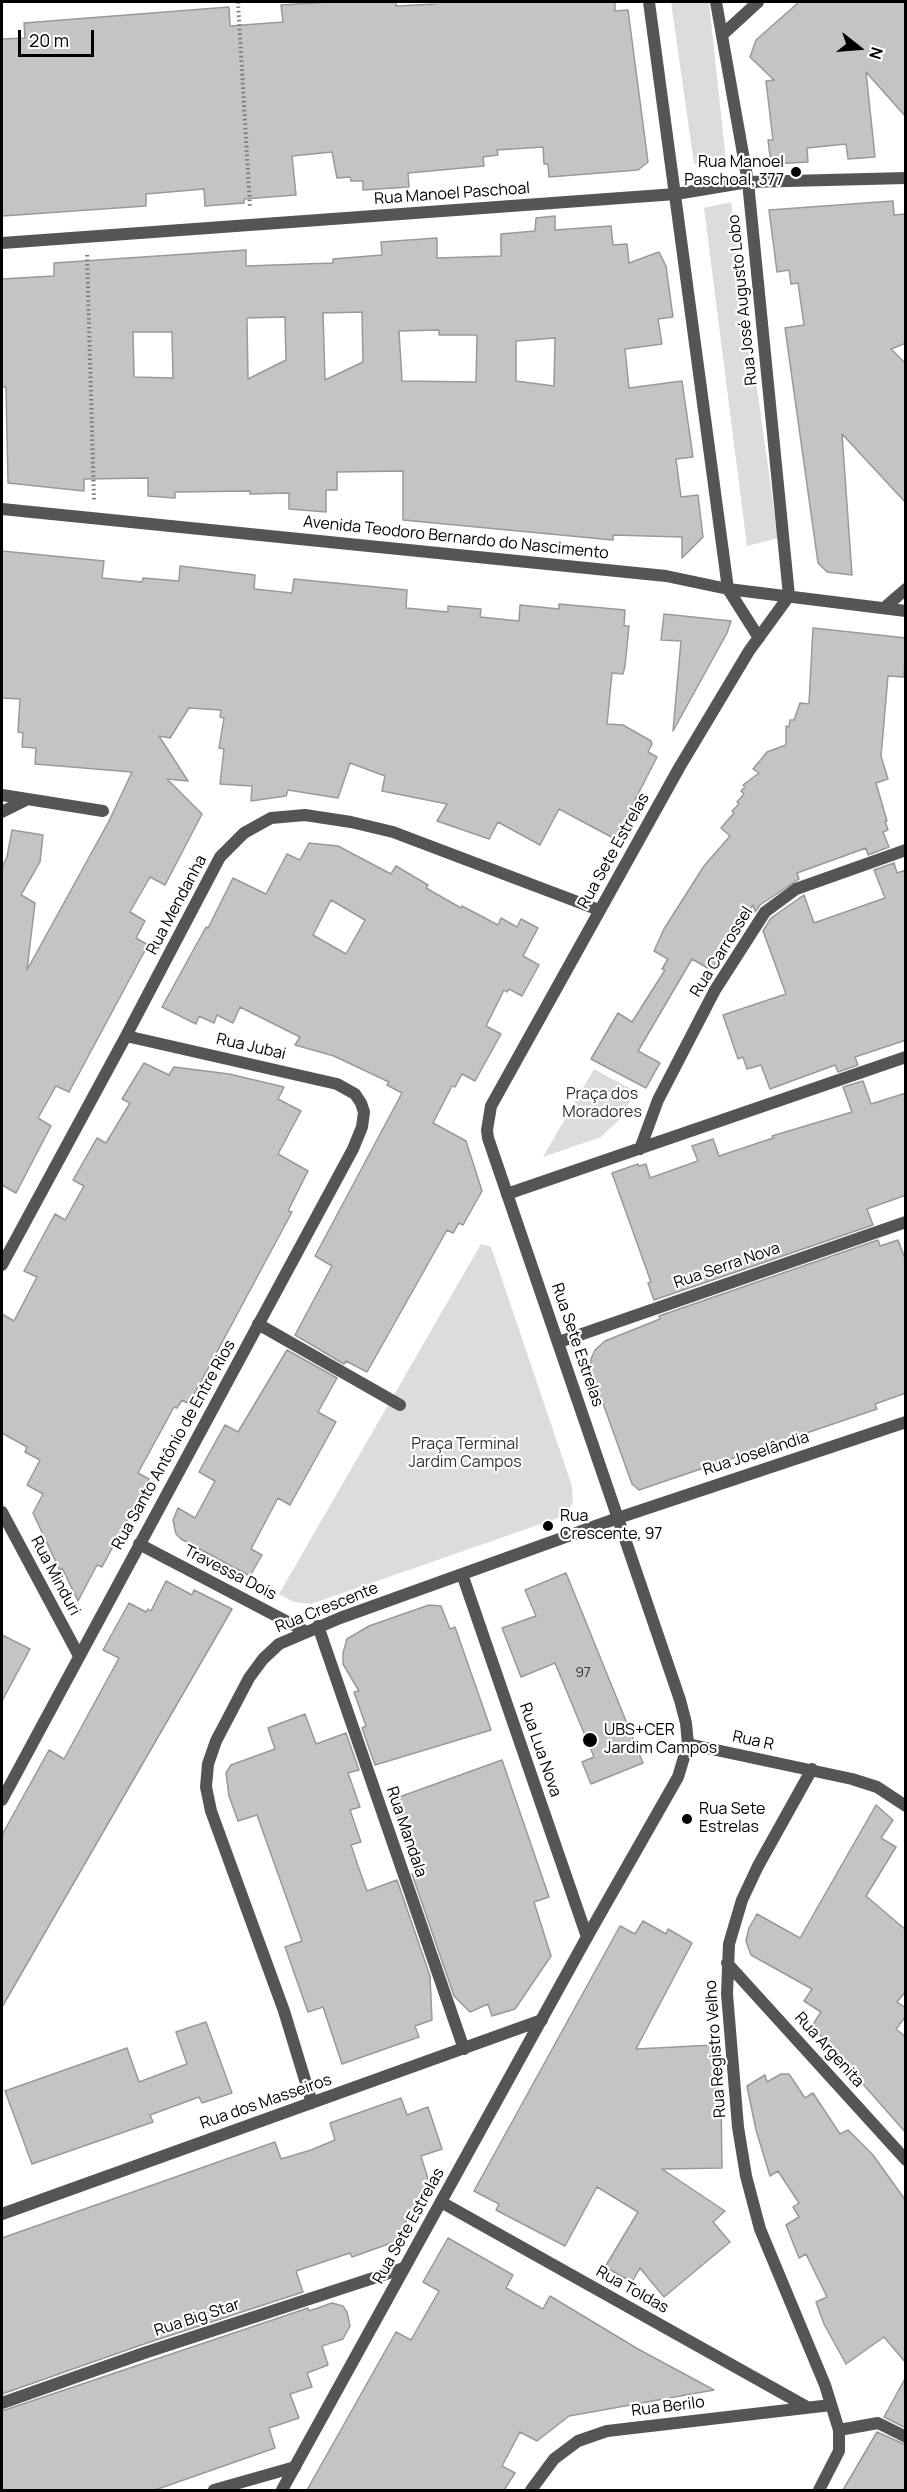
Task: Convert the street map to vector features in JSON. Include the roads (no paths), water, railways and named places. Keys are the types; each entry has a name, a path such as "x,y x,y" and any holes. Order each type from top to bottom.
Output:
{"street":[{"path":"649,2 728,589 759,638"},
{"name":"Rua José Augusto Lobo","path":"716,2 748,182 789,596"},
{"path":"723,35 758,2"},
{"name":"Rua Manoel Paschoal","path":"2,243 676,194 748,182 906,178"},
{"name":"Avenida Teodoro Bernardo do Nascimento","path":"2,509 666,576 728,589 906,611"},
{"path":"884,608 906,589"},
{"name":"Rua Sete Estrelas","path":"282,2490 587,1937 678,1777 688,1744 680,1700 488,1138 487,1119 491,1106 679,768 759,638 789,596"},
{"path":"2,795 103,811"},
{"path":"2,812 26,800"},
{"name":"Rua Mendanha","path":"2,1265 220,857 244,833 271,818 304,815 351,822 393,832 599,910"},
{"name":"Rua Carrossel","path":"640,1149 658,1100 715,990 765,912 796,889 906,850"},
{"name":"Rua Jubai","path":"126,1036 337,1083 355,1095 361,1103"},
{"path":"507,1194 906,1057"},
{"name":"Rua Santo Antônio de Entre Rios","path":"2,1800 352,1149 362,1127 364,1112 361,1103"},
{"name":"Rua Serra Nova","path":"559,1342 906,1222"},
{"path":"258,1324 400,1405"},
{"name":"Rua Joselândia","path":"618,1518 906,1422"},
{"name":"Rua Minduri","path":"2,1512 79,1656"},
{"name":"Rua Crescente","path":"312,2103 284,2011 211,1811 206,1786 208,1764 216,1741 249,1678 263,1659 279,1644 318,1626 618,1518"},
{"name":"Travessa Dois","path":"139,1544 306,1631"},
{"name":"Rua Lua Nova","path":"462,1574 587,1937"},
{"name":"Rua Mandala","path":"318,1626 464,2049"},
{"name":"Rua R","path":"688,1744 812,1769"},
{"path":"812,1769 877,1787 906,1806"},
{"name":"Rua Registro Velho","path":"812,1769 742,1899 729,1944 727,1964 729,2047 746,2176 760,2229 839,2430"},
{"name":"Rua Argenita","path":"727,1964 906,2160"},
{"name":"Rua dos Masseiros","path":"2,2214 542,2020"},
{"name":"Rua Toldas","path":"441,2202 807,2407"},
{"name":"Rua Big Star","path":"2,2403 155,2349 404,2268"},
{"name":"Rua Berilo","path":"531,2490 554,2459 578,2442 607,2431 831,2405"},
{"path":"819,2490 838,2451 839,2430 878,2423 906,2437"},
{"path":"214,2490 294,2467"}],"place":[{"name":"Rua Manoel Paschoal, 377","path":"796,172"},
{"name":"Rua Crescente, 97","path":"548,1526"},
{"name":"UBS+CER Jardim Campos","path":"590,1740"},
{"name":"Rua Sete Estrelas","path":"687,1819"}],"park label":[{"name":"Praça dos Moradores","path":"602,1104"},
{"name":"Praça Terminal Jardim Campos","path":"465,1454"}]}
